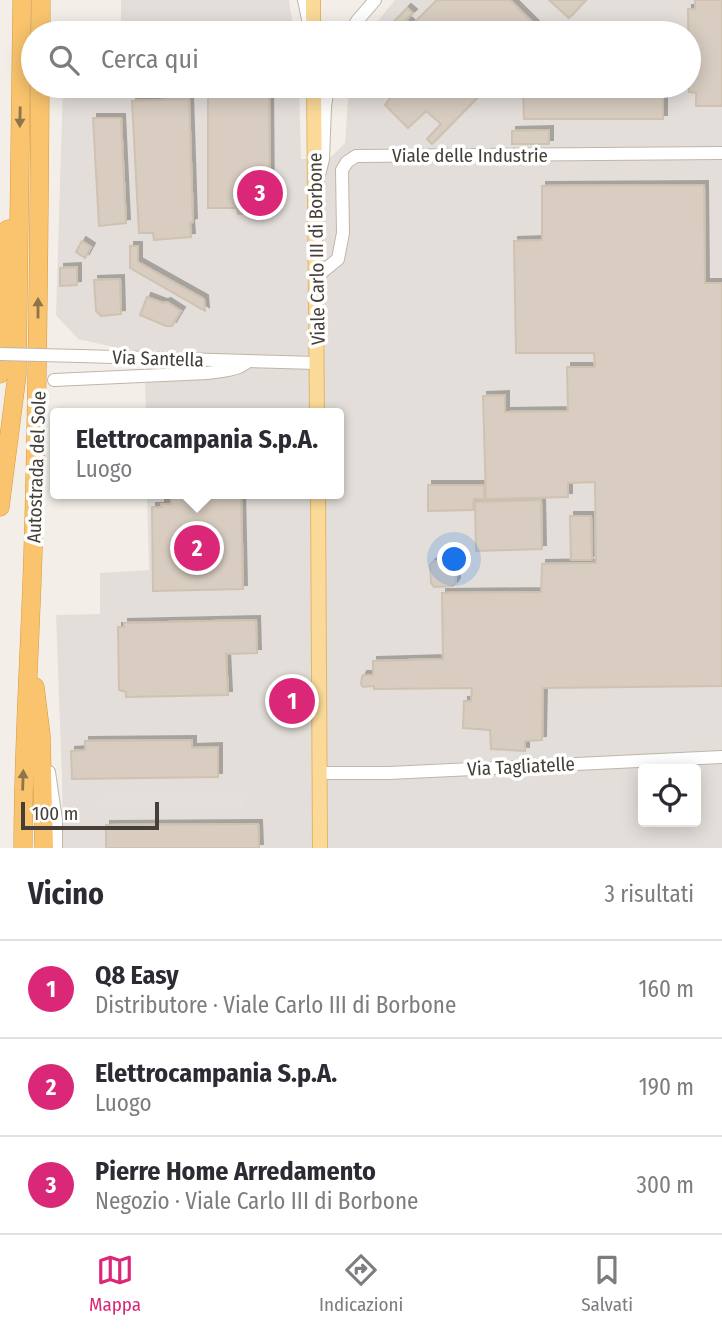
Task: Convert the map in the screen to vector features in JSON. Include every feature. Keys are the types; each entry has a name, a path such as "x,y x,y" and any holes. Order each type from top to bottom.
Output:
{"highway":[{"name":"Autostrada del Sole","path":"22,0 22,21"},
{"path":"41,0 41,21"},
{"name":"Autostrada del Sole","path":"0,507 17,375 21,74"},
{"name":"Autostrada del Sole","path":"23,848 38,406 40,98"},
{"path":"0,374 7,235 20,149"},
{"path":"30,649 41,735 44,848"}],"main road":[{"path":"312,21 313,0"},
{"name":"Viale Carlo III di Borbone","path":"314,98 317,408"},
{"path":"318,499 320,848"}],"street":[{"path":"304,0 309,21"},
{"path":"357,21 375,0"},
{"path":"315,190 323,159 326,98"},
{"name":"Viale delle Industrie","path":"316,276 338,259 343,233 342,170 347,162 356,156 722,153"},
{"name":"Via Santella","path":"0,354 317,363"},
{"path":"54,380 207,373 231,370 248,360"},
{"path":"41,735 54,808 56,848"},
{"name":"Via Tagliatelle","path":"320,773 389,773 722,757"}],"shaded area":[{"path":"121,0 289,0 292,21 121,21"},
{"path":"395,0 722,0 722,848 63,848 56,615 100,614 100,573 149,570 147,499 344,499 344,408 146,408 145,381 240,376 78,339 56,315 63,98 299,98 301,159 330,158 345,143 348,98 701,98 701,21 378,21"},
{"path":"103,799 245,799 245,808 103,808"}],"building":[{"path":"437,0 510,0 531,21 416,21"},
{"path":"549,0 586,0 569,18"},
{"path":"695,0 722,0 722,106 696,106 696,98 701,98 701,21 688,21 688,9 695,9"},
{"path":"407,8 413,13 406,20 395,21"},
{"path":"208,98 269,98 270,213 238,214 237,208 208,208"},
{"path":"390,98 477,98 432,144 427,139 441,124 426,111 408,128 385,105"},
{"path":"523,98 663,98 663,119 524,119"},
{"path":"189,99 193,222 190,223 191,237 154,240 153,233 139,233 132,101"},
{"path":"93,118 121,118 126,223 99,226"},
{"path":"549,130 549,144 512,144 512,131"},
{"path":"704,185 705,283 722,283 722,686 543,688 542,740 525,741 525,751 491,749 490,730 463,728 464,701 471,701 472,688 363,687 363,675 373,675 373,661 443,659 442,593 541,592 542,564 596,563 595,482 568,483 568,497 486,499 483,396 505,395 505,412 568,411 567,367 595,367 594,353 516,353 514,241 542,240 542,186"},
{"path":"82,241 91,247 85,258 76,252"},
{"path":"130,246 138,246 138,262 204,299 205,311 130,268"},
{"path":"77,267 77,285 60,286 60,268"},
{"path":"120,279 121,314 101,316 96,311 94,280"},
{"path":"147,297 167,302 181,311 172,326 140,315"},
{"path":"428,485 484,485 484,499 474,499 473,510 428,511"},
{"path":"171,499 241,499 243,589 153,591 152,507 171,504"},
{"path":"541,500 542,549 476,551 475,502"},
{"path":"570,516 591,516 592,560 571,560"},
{"path":"434,561 453,561 456,564 456,582 453,586 434,587 431,583 430,565"},
{"path":"256,620 257,653 226,654 228,695 126,697 126,692 119,690 118,627 124,627 124,623"},
{"path":"288,689 298,689 299,713 289,713 289,704 284,704 284,699 288,698"},
{"path":"192,740 192,748 218,747 218,777 72,779 71,751 85,750 85,741"},
{"path":"258,824 259,848 106,848 106,825"}],"place":[{"name":"Pierre Home Arredamento","path":"260,193"},
{"name":"Elettrocampania S.p.A.","path":"197,548"},
{"name":"Q8 Easy","path":"292,701"}]}
